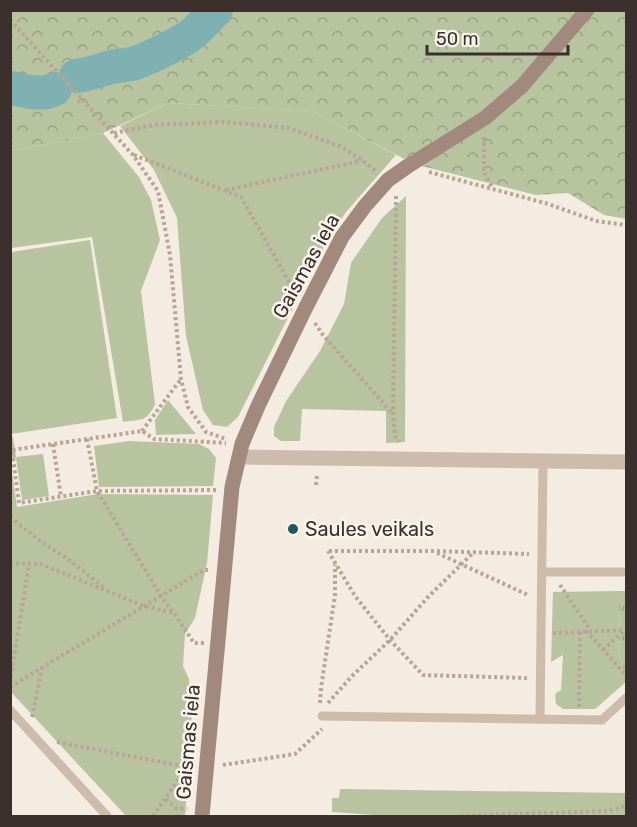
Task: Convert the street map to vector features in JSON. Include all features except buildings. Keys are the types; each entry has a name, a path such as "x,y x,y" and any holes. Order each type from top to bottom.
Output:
{"street":[{"name":"Gaismas iela","path":"202,813 231,490 241,451 258,406 342,237 365,206 388,180 485,118 522,86 587,10"},
{"path":"241,451 412,460 627,462"}],"lane":[{"path":"540,719 541,602 546,572 542,554 543,461"},
{"path":"546,572 627,572"},
{"path":"322,716 602,720 627,698"},
{"path":"10,710 107,816"}],"path":[{"path":"10,20 133,154 158,191 170,255 181,379 188,407 206,432 241,451"},
{"path":"485,118 484,172 492,188"},
{"path":"113,134 154,125 226,122 289,128 342,147 362,160 224,191"},
{"path":"133,154 241,197 298,298"},
{"path":"412,460 395,436 393,414 402,170 492,188 596,221 627,225"},
{"path":"323,335 393,414"},
{"path":"142,431 181,379"},
{"path":"231,490 97,491 19,503 12,450 142,431 154,439 198,441 241,451"},
{"path":"87,439 97,491 161,596 194,643 217,644"},
{"path":"53,444 61,497"},
{"path":"10,517 108,591"},
{"path":"540,678 423,675 390,640 355,596 328,551 542,554"},
{"path":"434,551 541,602"},
{"path":"335,562 335,595 321,688 322,709 474,552"},
{"path":"10,563 40,564 144,606 174,613"},
{"path":"10,685 29,564"},
{"path":"10,685 204,570 214,571"},
{"path":"546,572 591,631"},
{"path":"541,633 626,629"},
{"path":"603,651 626,629"},
{"path":"583,632 627,675"},
{"path":"578,719 583,632"},
{"path":"42,668 32,735 187,767 206,768"},
{"path":"222,765 295,754 322,729 322,716"},
{"path":"153,816 187,767"},
{"path":"165,799 176,808 202,813"},
{"path":"460,816 607,811 627,806"}],"green space":[{"path":"11,11 626,11 626,219 604,215 568,193 536,195 414,164 312,111 168,103 103,133 11,151"},
{"path":"168,103 312,111 396,155 346,212 326,242 238,417 227,427 213,425 203,410 186,336 177,218 154,170 120,126"},
{"path":"103,133 139,177 151,200 160,240 141,291 155,404 146,417 123,422 92,237 11,248 11,151"},
{"path":"406,196 405,442 386,443 386,411 302,409 300,441 281,441 274,436 274,427 286,401 320,351 344,304 351,263 382,218"},
{"path":"90,240 117,418 11,434 11,252"},
{"path":"168,400 196,434 156,435 155,420"},
{"path":"11,437 13,437 16,457 43,454 49,496 22,500 16,458 11,458"},
{"path":"129,441 199,444 209,449 216,458 213,486 99,487 94,446"},
{"path":"11,465 17,507 98,494 213,495 207,563 195,618 185,634 183,666 189,679 192,728 185,816 126,816 11,692"},
{"path":"619,591 620,664 626,672 626,682 595,709 563,709 556,704 555,694 561,690 563,655 551,662 553,592"},
{"path":"619,591 626,591 626,672 620,664"},
{"path":"340,789 626,793 626,816 374,816 332,812 332,798 339,798"}],"waterway":[{"path":"76,76 132,64 155,55 189,36 216,10"},
{"path":"10,88 39,93 55,89"}],"place":[{"name":"Saules veikals","path":"293,529"}]}
